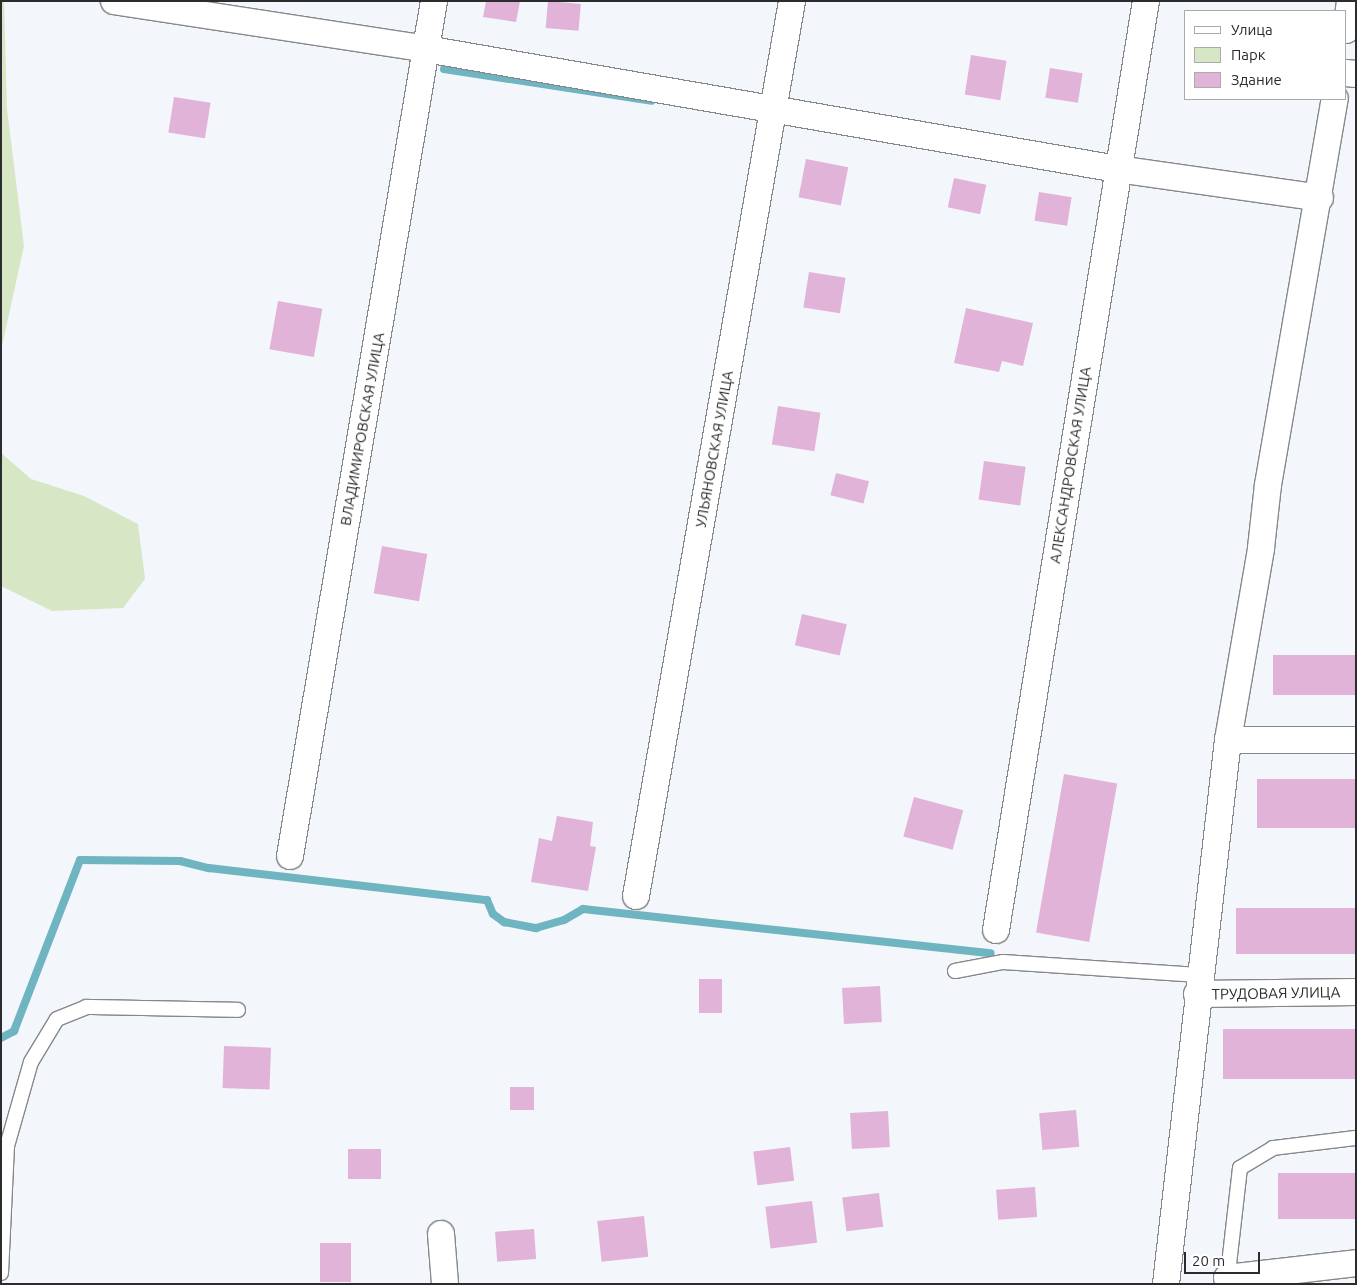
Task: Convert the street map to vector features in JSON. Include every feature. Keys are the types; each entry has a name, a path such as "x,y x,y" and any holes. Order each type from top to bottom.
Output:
{"street":[{"path":"114,1 426,49 773,111 1117,169 1320,198"},
{"name":"ВЛАДИМИРОВСКАЯ УЛИЦА","path":"290,856 434,1"},
{"name":"УЛЬЯНОВСКАЯ УЛИЦА","path":"636,896 792,1"},
{"name":"АЛЕКСАНДРОВСКАЯ УЛИЦА","path":"996,930 1117,169 1146,1"},
{"path":"1347,23 1350,1"},
{"path":"1166,1284 1198,984 1228,740 1261,548 1268,485 1320,198 1335,100"},
{"path":"1228,740 1356,740"},
{"name":"ТРУДОВАЯ УЛИЦА","path":"1198,984 1356,992"},
{"path":"441,1234 444,1284"},
{"path":"1227,1281 1356,1263"}],"lane":[{"path":"955,971 1003,962 1198,984"},
{"path":"1,1273 7,1146 31,1062 57,1019 86,1007 238,1010"},
{"path":"1227,1281 1240,1168 1273,1148 1356,1138"}],"green space":[{"path":"1,1 4,1 7,109 24,246 2,346 1,390"},
{"path":"1,453 31,479 84,496 138,524 145,579 123,608 52,611 1,586"}],"building":[{"path":"486,1 520,1 516,22 483,17"},
{"path":"548,1 581,4 579,31 546,28"},
{"path":"971,55 1007,61 1000,100 965,95"},
{"path":"1050,68 1083,73 1078,103 1045,98"},
{"path":"174,97 211,103 205,138 168,133"},
{"path":"806,159 848,167 841,205 799,197"},
{"path":"954,178 986,185 980,214 948,207"},
{"path":"1039,192 1072,197 1067,226 1034,221"},
{"path":"809,272 846,278 840,313 803,308"},
{"path":"278,301 322,309 314,357 269,349"},
{"path":"966,308 1033,323 1023,366 1002,361 999,372 954,363"},
{"path":"778,406 820,413 814,451 772,445"},
{"path":"984,461 1026,467 1020,505 979,500"},
{"path":"836,473 869,481 863,504 830,495"},
{"path":"382,546 427,554 419,601 374,593"},
{"path":"802,614 847,624 840,656 795,645"},
{"path":"1273,655 1356,655 1356,695 1273,695"},
{"path":"1064,774 1117,783 1089,942 1036,933"},
{"path":"1257,779 1356,779 1356,828 1257,828"},
{"path":"914,797 963,810 953,850 903,837"},
{"path":"557,816 593,822 590,846 596,847 588,891 531,882 539,838 552,841"},
{"path":"1236,908 1356,908 1356,954 1236,954"},
{"path":"699,979 722,979 722,1013 699,1013"},
{"path":"880,986 882,1022 844,1024 842,988"},
{"path":"1223,1029 1356,1029 1356,1079 1223,1079"},
{"path":"224,1046 271,1048 270,1090 223,1088"},
{"path":"510,1087 534,1087 534,1110 510,1110"},
{"path":"1076,1110 1079,1147 1042,1150 1039,1113"},
{"path":"888,1111 890,1147 852,1149 850,1113"},
{"path":"790,1147 794,1181 757,1185 753,1152"},
{"path":"348,1149 381,1149 381,1179 348,1179"},
{"path":"1278,1173 1356,1173 1356,1219 1278,1219"},
{"path":"1035,1187 1037,1217 998,1220 996,1190"},
{"path":"879,1193 883,1227 846,1231 842,1198"},
{"path":"812,1201 817,1243 770,1248 765,1207"},
{"path":"644,1216 648,1257 602,1262 597,1221"},
{"path":"534,1229 536,1259 497,1262 495,1232"},
{"path":"320,1243 351,1243 351,1282 320,1282"}],"waterway":[{"path":"444,69 652,101"},
{"path":"1,1038 14,1031 80,860 180,861 209,868 487,900 493,914 504,922 536,928 564,920 583,909 991,953"}]}
